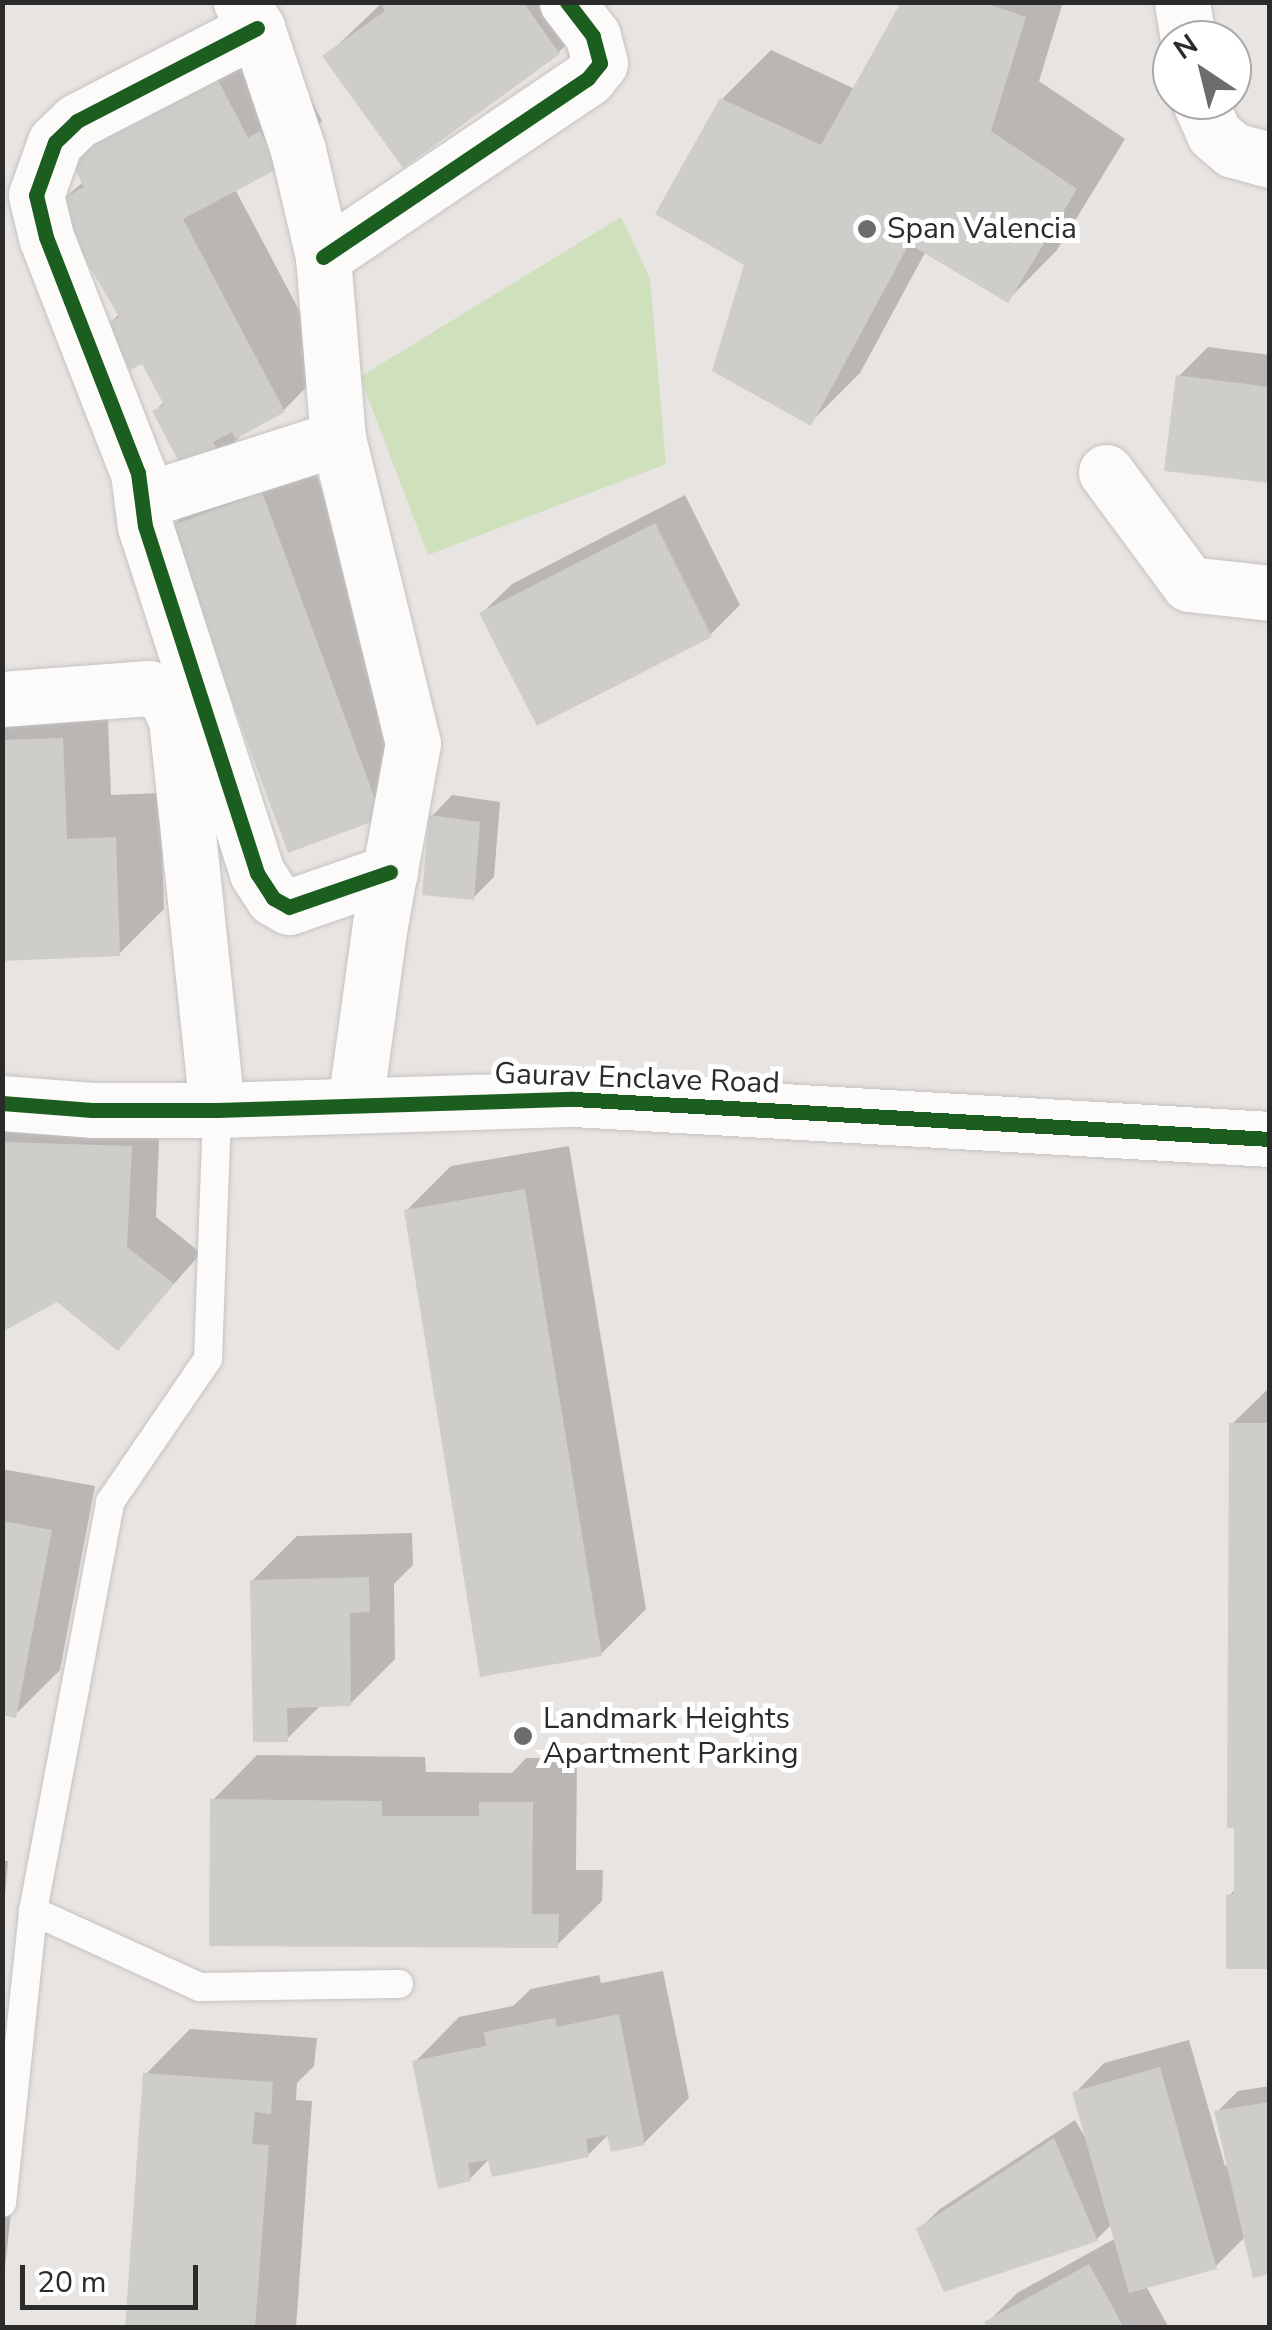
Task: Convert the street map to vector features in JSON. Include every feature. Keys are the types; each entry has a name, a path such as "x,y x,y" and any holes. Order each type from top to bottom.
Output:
{"street":[{"path":"323,257 588,78 600,62 593,36 567,2"},
{"path":"355,1106 413,742 338,438 323,257 298,150 249,15 77,120 54,142 42,168 36,196 46,237 138,473 146,526 257,873 273,898 289,906 390,872"},
{"path":"1207,120 1214,134 1234,150 1270,160"},
{"path":"142,501 338,438"},
{"path":"1106,472 1190,584 1270,592"},
{"path":"2,699 148,688 166,698 176,720 217,1110"},
{"name":"Gaurav Enclave Road","path":"2,1103 92,1110 217,1110 574,1099 1270,1139"}],"lane":[{"path":"2,2203 34,1911 110,1502 208,1359 217,1110"},
{"path":"34,1911 200,1987 399,1984"}],"green space":[{"path":"621,217 650,278 666,464 428,555 360,377"}],"building":[{"path":"380,2 523,2 560,54 403,168 322,56 385,11"},
{"name":"Span Valencia","path":"901,2 983,2 1026,17 991,131 1077,189 1008,303 909,244 811,426 712,371 744,265 655,214 720,98 821,145"},
{"path":"216,76 248,138 260,131 279,168 183,219 285,412 235,439 232,432 213,442 222,458 187,477 152,411 164,405 142,364 130,370 106,324 119,317 53,204 84,187 65,150"},
{"path":"1176,375 1270,387 1270,483 1164,471"},
{"path":"262,492 382,818 288,853 168,527"},
{"path":"655,523 712,637 537,726 479,613"},
{"path":"63,738 67,839 116,837 120,956 2,961 2,740"},
{"path":"429,815 480,822 474,900 422,895"},
{"path":"2,1142 132,1146 127,1247 174,1284 118,1351 57,1302 2,1332"},
{"path":"525,1189 602,1656 480,1677 404,1210"},
{"path":"1229,1423 1270,1423 1270,1969 1226,1969 1226,1895 1234,1894 1234,1828 1227,1828"},
{"path":"2,1521 52,1530 16,1718 2,1715"},
{"path":"369,1577 370,1612 350,1613 351,1706 287,1708 288,1742 253,1742 250,1580"},
{"path":"210,1799 382,1801 382,1816 479,1816 479,1802 533,1802 532,1914 559,1914 558,1948 209,1946"},
{"path":"619,2014 645,2145 611,2152 607,2135 586,2139 589,2157 492,2177 488,2160 468,2163 471,2181 438,2189 412,2061 486,2046 484,2032 555,2018 557,2027"},
{"path":"1160,2067 1217,2269 1129,2293 1072,2092"},
{"path":"143,2073 273,2082 271,2114 255,2112 252,2144 269,2145 255,2328 125,2328"},
{"path":"1270,2102 1270,2274 1253,2278 1214,2111"},
{"path":"1054,2138 1098,2241 944,2292 916,2229"},
{"path":"1089,2264 1124,2328 988,2328 984,2322"}],"cycle path":[{"path":"323,257 588,78 600,63 593,36 567,2"},
{"path":"257,28 77,121 55,142 36,195 46,237 138,473 145,526 257,873 273,898 289,907 390,872"},
{"path":"2,1103 92,1110 217,1110 574,1099 1270,1139"}],"place":[{"name":"Span Valencia","path":"867,229"},
{"name":"Landmark Heights Apartment Parking","path":"523,1736"}]}
